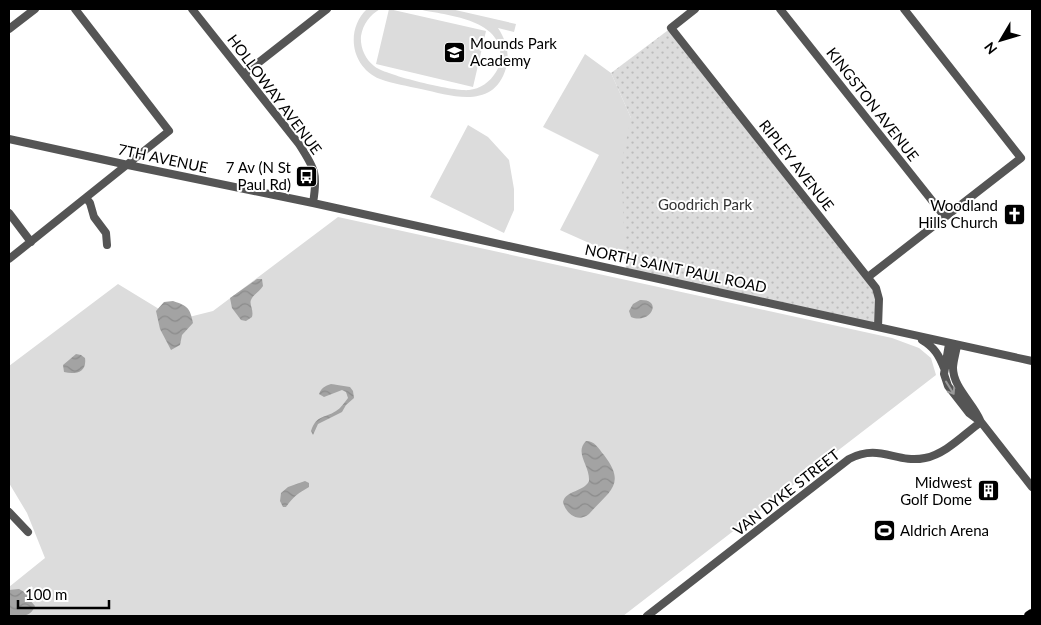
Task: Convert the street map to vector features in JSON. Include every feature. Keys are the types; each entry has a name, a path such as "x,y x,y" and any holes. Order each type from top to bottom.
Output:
{"street":[{"path":"9,30 35,9"},
{"path":"9,259 169,131 75,9"},
{"name":"HOLLOWAY AVENUE","path":"192,9 299,144 314,168 315,187 313,202"},
{"path":"244,74 327,9"},
{"name":"RIPLEY AVENUE","path":"695,9 671,28 876,288 879,300 878,327"},
{"name":"KINGSTON AVENUE","path":"780,9 945,217"},
{"path":"868,277 1021,158 904,9"},
{"name":"7TH AVENUE","path":"9,138 128,165 313,202"},
{"path":"86,198 90,203 94,217 106,233 107,245"},
{"name":"NORTH SAINT PAUL ROAD","path":"313,202 1032,361"},
{"path":"9,213 31,242"},
{"path":"914,336 930,345 938,354 944,368"},
{"path":"949,344 944,378 969,413 981,422"},
{"path":"957,345 953,366 955,379 975,409 981,422 1032,487"},
{"name":"VAN DYKE STREET","path":"647,616 849,459 872,452 912,460 931,457 981,422"},
{"path":"9,512 28,532"}],"green space":[{"path":"367,9 380,9 368,20 361,36 364,53 374,66 380,70 405,78 435,86 461,90 481,87 494,76 500,59 500,50 496,39 489,31 467,20 417,9 451,9 516,24 514,32 498,28 505,42 508,57 506,68 500,81 492,90 482,95 458,97 380,79 363,66 357,57 354,47 356,27"},
{"path":"389,9 486,31 473,87 376,64"},
{"name":"Goodrich Park","path":"671,28 868,277 879,299 878,327 626,272 621,165 631,118 611,73"},
{"path":"585,54 611,73 631,118 634,263 560,230 599,155 543,127"},
{"path":"468,125 488,137 509,160 514,189 514,210 504,233 430,197"},
{"path":"338,217 892,338 919,348 931,358 936,375 623,616 9,616 9,587 45,558 27,513 9,483 9,366 118,284 177,320 213,311"}],"water":[{"path":"257,279 262,279 263,286 251,300 252,317 246,321 241,320 232,308 230,298"},
{"path":"640,300 651,303 652,311 644,318 631,317 629,311 633,304"},
{"path":"173,301 188,308 193,323 182,335 180,345 171,350 160,329 156,311 164,302"},
{"path":"76,354 85,358 84,367 76,373 64,372 63,365"},
{"path":"331,384 350,387 354,398 346,405 342,412 318,424 313,435 311,431 318,419 338,410 348,398 346,392 342,390 324,397 319,394 321,390"},
{"path":"586,441 598,447 604,455 611,465 615,481 609,493 589,514 581,518 573,516 563,502 568,495 587,485 589,481 589,475 582,455 583,446"},
{"path":"305,481 309,483 309,487 291,500 286,507 283,507 280,501 281,493 288,487"},
{"path":"19,589 28,594 28,598 35,606 31,613 21,616 9,616 9,590"}],"place":[{"name":"Mounds Park Academy","path":"454,52"},
{"name":"7 Av (N St Paul Rd)","path":"307,176"},
{"name":"Woodland Hills Church","path":"1014,214"},
{"name":"Midwest Golf Dome","path":"988,491"},
{"name":"Aldrich Arena","path":"884,530"}]}
